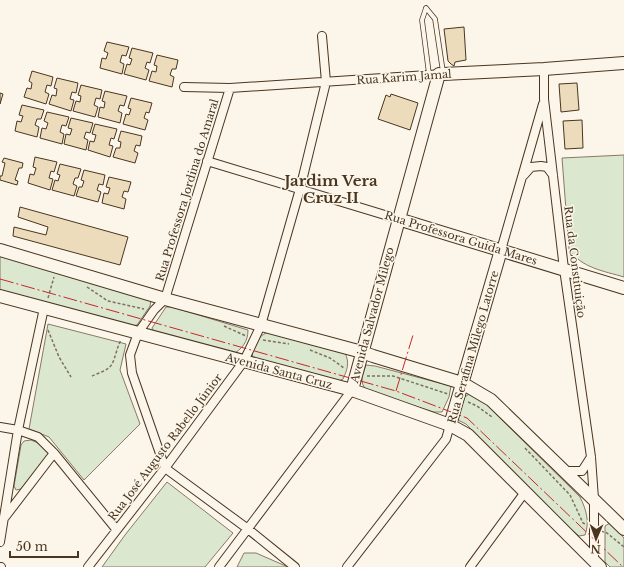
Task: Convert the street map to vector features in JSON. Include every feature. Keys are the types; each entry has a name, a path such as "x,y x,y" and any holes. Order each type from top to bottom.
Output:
{"main road":[{"name":"Rua Karim Jamal","path":"437,74 544,69 624,63"},
{"name":"Avenida Salvador Milego","path":"352,390 437,74"},
{"name":"Rua Professora Guida Mares","path":"398,219 624,288"},
{"path":"0,250 165,299 362,352 462,383 491,400 624,529"},
{"name":"Rua Serafina Milego Latorre","path":"450,425 501,250"},
{"name":"Avenida Santa Cruz","path":"0,296 43,314 132,331 352,390 450,425 468,435 597,563"}],"street":[{"name":"Rua José Augusto Rabello Júnior","path":"88,567 116,529 165,468 244,361 261,324 300,189 326,82 322,36"},
{"name":"Rua da Constituição","path":"544,69 544,99 564,269 590,458 594,499 594,528 597,563"},
{"name":"Rua Karim Jamal","path":"184,87 230,88 437,74"},
{"name":"Rua Professora Jordina do Amaral","path":"165,299 230,88"},
{"name":"Rua Serafina Milego Latorre","path":"501,250 544,99"},
{"name":"Rua Professora Guida Mares","path":"207,161 398,219"},
{"path":"522,178 531,168 541,166 547,167 554,175"},
{"path":"165,299 132,331 130,355 132,373 165,468 248,529 295,567"},
{"path":"0,542 18,430 43,314"},
{"name":"Avenida Salvador Milego","path":"219,567 352,390"},
{"name":"Rua Serafina Milego Latorre","path":"347,567 446,439 450,425"},
{"path":"0,427 18,430 38,437 54,453 116,529"},
{"path":"4,518 54,453"},
{"path":"565,471 582,471 590,458"},
{"path":"9,488 13,494 21,495"},
{"path":"470,567 525,492"}],"lane":[{"path":"426,8 435,19 437,74 422,20 426,8"}],"path":[{"path":"55,274 43,314 59,357 72,377"},
{"path":"92,376 107,369 112,364 116,349 132,331"},
{"path":"367,376 393,376 444,392 477,406 492,417"},
{"path":"523,447 570,495 583,524 607,533 624,547"}],"green space":[{"path":"624,155 624,277 601,271 586,265 569,249 562,158"},
{"path":"0,254 151,300 150,306 137,325 132,326 0,290"},
{"path":"166,307 172,307 248,330 246,342 232,355 155,334 152,328"},
{"path":"48,324 126,344 120,370 140,424 84,480 49,437 29,429"},
{"path":"269,332 345,353 348,363 343,379 335,383 253,359 252,355 256,342 261,336"},
{"path":"366,365 451,386 449,397 442,412 434,412 367,391 362,382 362,376"},
{"path":"469,394 483,401 580,497 587,516 585,535 579,536 573,531 466,424 458,420 462,399"},
{"path":"31,440 38,443 49,453 21,489 16,490 14,486 21,445 24,441"},
{"path":"167,482 233,533 205,567 102,567 125,535"},
{"path":"610,523 624,538 624,567 610,567 605,562 605,526"},
{"path":"244,553 256,553 288,567 237,567"}],"building":[{"path":"464,27 466,60 455,62 454,66 448,61 444,29"},
{"path":"107,42 129,47 126,56 122,55 120,62 124,64 122,74 100,68 102,58 106,59 108,53 104,51"},
{"path":"132,48 153,53 150,63 147,62 145,68 149,70 146,80 124,74 127,64 130,65 132,59 129,58"},
{"path":"157,55 178,60 176,69 172,69 170,75 174,77 172,87 149,81 152,71 156,72 157,66 154,65"},
{"path":"32,71 53,77 51,86 47,85 45,92 49,94 46,104 24,97 27,88 31,89 32,83 29,81"},
{"path":"57,78 78,83 76,93 72,92 70,99 74,100 71,111 49,104 52,95 56,96 57,89 54,88"},
{"path":"577,83 579,110 561,112 559,84"},
{"path":"81,85 102,90 100,99 96,98 94,105 98,107 95,117 73,111 76,101 80,102 81,96 78,95"},
{"path":"105,91 127,96 124,106 120,105 118,111 122,113 120,123 98,117 100,107 104,108 105,102 102,101"},
{"path":"0,93 3,94 0,104"},
{"path":"391,94 418,103 410,130 378,119 386,95 390,97"},
{"path":"131,98 152,103 149,113 146,112 144,118 148,120 145,130 123,124 126,114 129,115 131,109 128,108"},
{"path":"22,105 44,110 41,119 37,119 35,125 39,127 37,137 15,131 17,121 21,122 23,116 19,115"},
{"path":"47,112 69,117 66,126 62,125 60,132 64,134 62,144 40,138 42,128 46,129 48,123 44,121"},
{"path":"71,118 93,123 90,133 86,132 84,138 88,140 86,150 64,144 66,134 70,135 72,129 68,128"},
{"path":"582,120 583,148 565,149 563,121"},
{"path":"95,124 117,129 114,139 111,138 109,145 113,146 110,157 88,150 90,141 94,142 96,135 92,134"},
{"path":"121,131 142,136 140,146 136,145 134,151 138,153 135,163 113,157 116,148 120,148 121,142 118,141"},
{"path":"35,157 57,162 54,172 51,171 49,178 53,179 50,190 28,183 30,174 34,175 36,168 33,167"},
{"path":"4,158 23,163 22,168 19,168 15,180 18,181 17,185 0,180 5,163 2,162"},
{"path":"60,164 81,169 78,178 75,178 73,184 77,186 74,196 52,190 55,180 58,181 60,175 57,174"},
{"path":"84,170 105,175 103,185 99,184 97,190 101,192 98,202 76,196 79,187 82,187 84,181 81,180"},
{"path":"109,177 131,182 128,192 124,191 122,197 126,199 124,209 102,203 104,193 108,194 110,188 106,187"},
{"path":"20,207 128,237 120,265 13,236 14,227 46,235 48,227 18,217"}],"power":[{"path":"0,279 396,391 467,418 623,567"},
{"path":"396,391 413,335"}],"district":[{"name":"Jardim Vera Cruz II","path":"331,188"}]}
